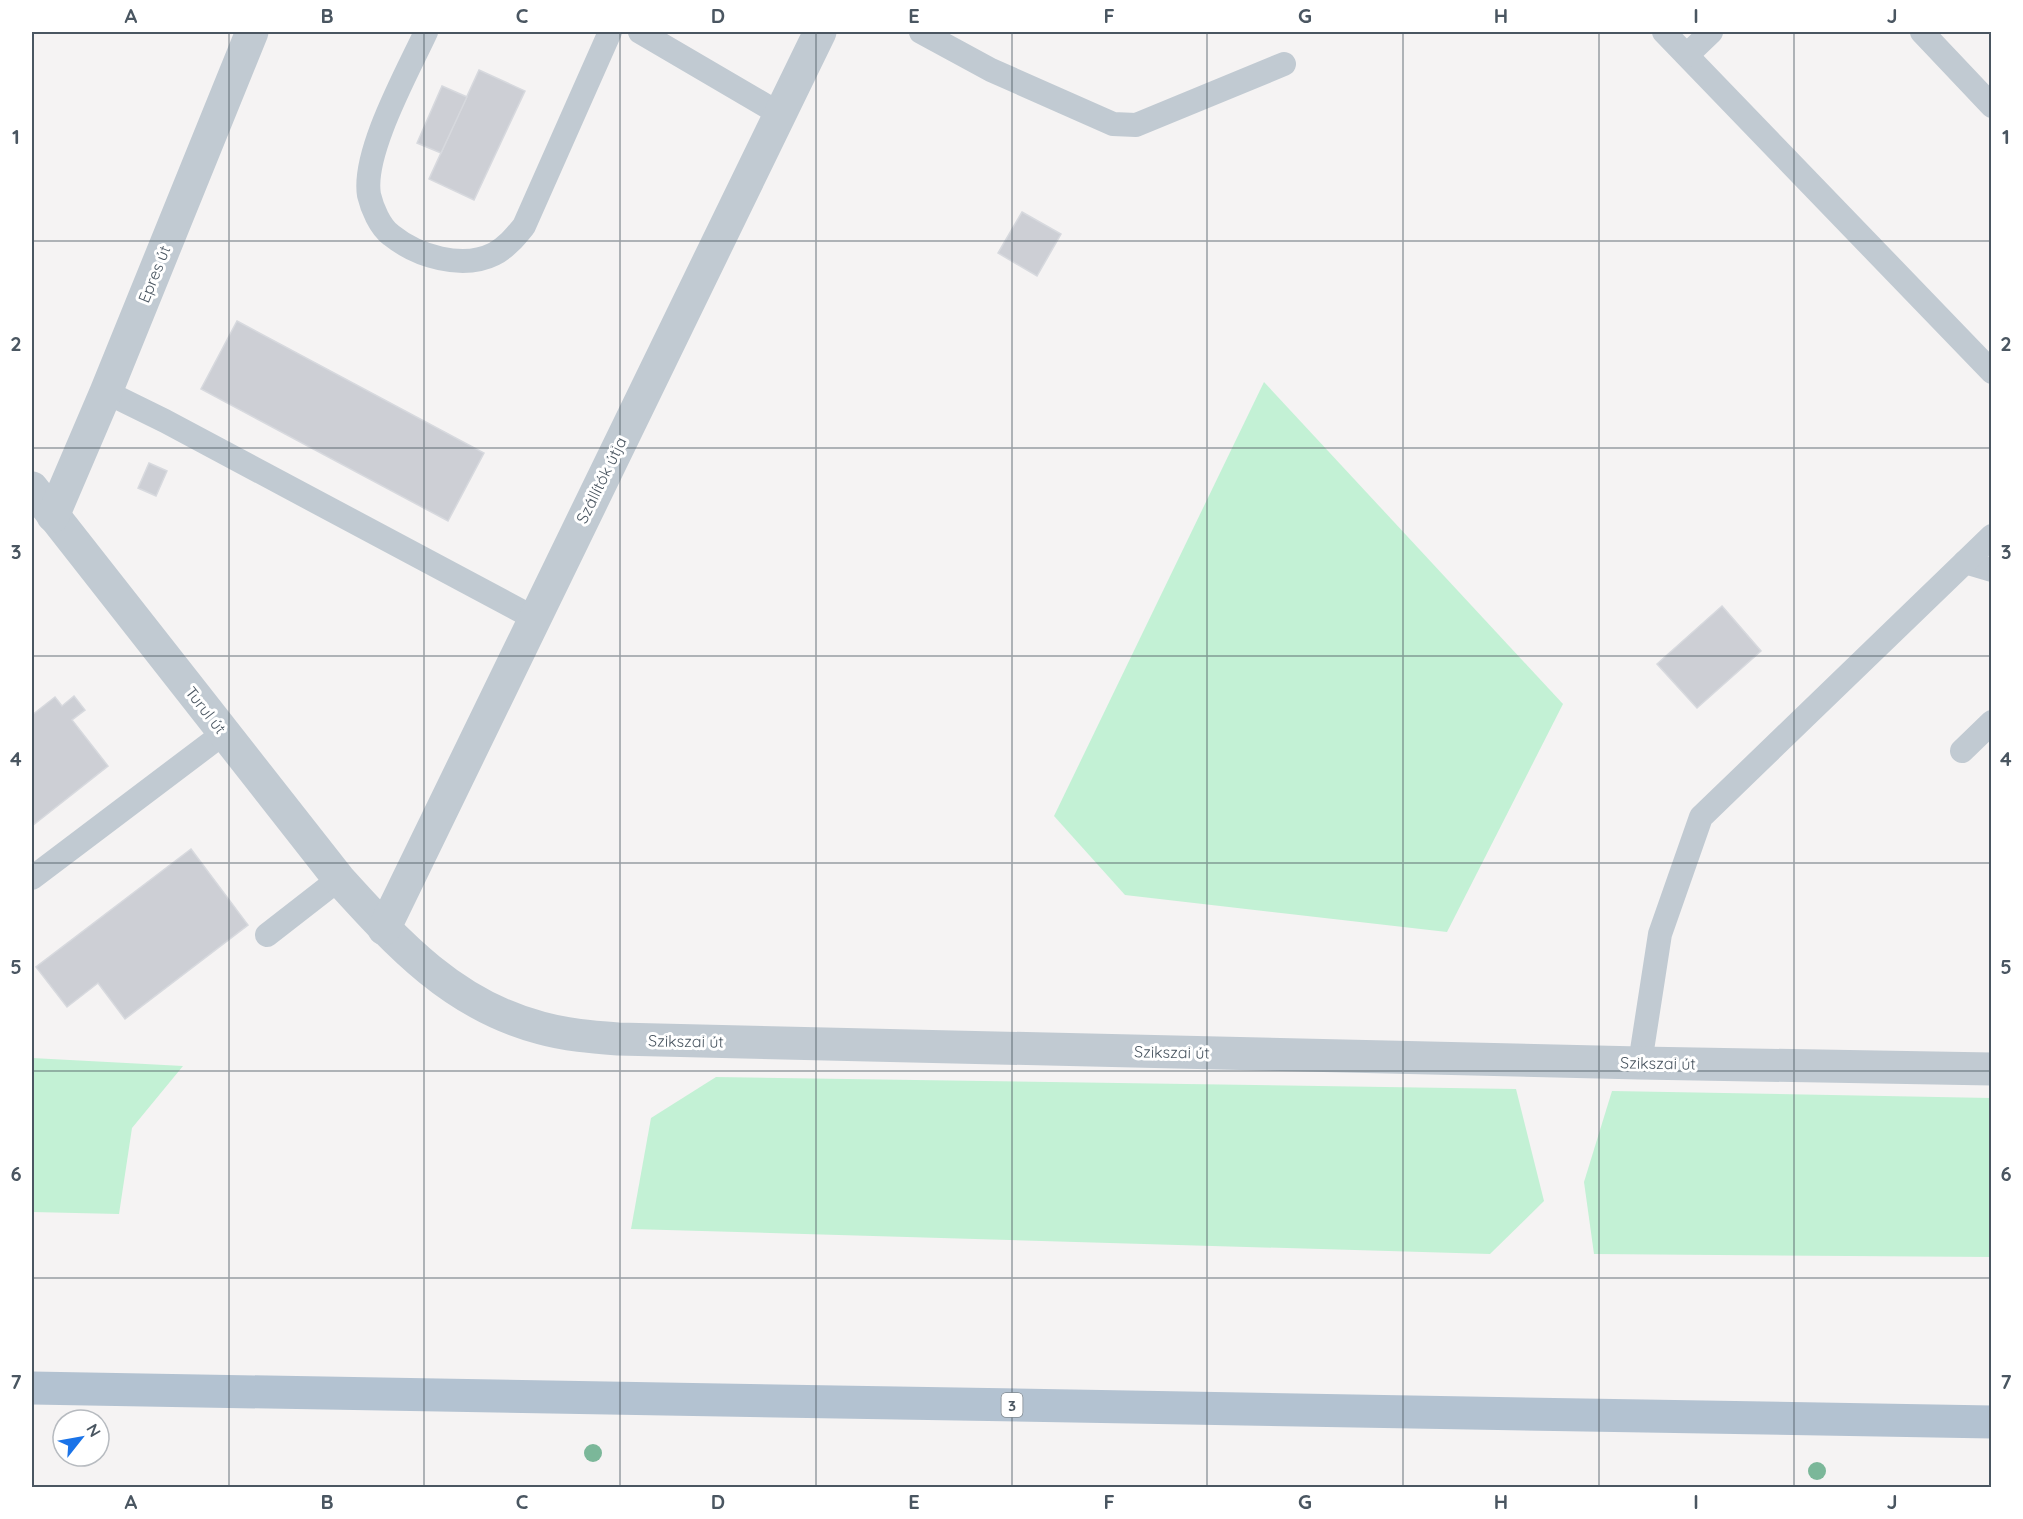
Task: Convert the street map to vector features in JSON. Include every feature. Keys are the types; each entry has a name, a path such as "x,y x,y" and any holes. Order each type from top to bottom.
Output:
{"main road":[{"name":"3","path":"32,1388 1992,1422"}],"street":[{"name":"Epres út","path":"53,516 106,392 252,32"},
{"name":"Szállítók útja","path":"384,929 820,32"},
{"name":"Turul út","path":"32,488 339,879 384,929"},
{"name":"Szikszai út","path":"384,929 421,965 479,1005 541,1029 618,1039 1992,1069"}],"lane":[{"path":"426,32 377,139 369,170 369,195 378,219 389,234 411,248 452,261 476,260 494,254 512,242 524,226 610,32"},
{"path":"640,32 780,114"},
{"path":"921,32 991,70 1113,124 1136,125 1284,64"},
{"path":"1664,32 1992,372"},
{"path":"1687,55 1711,32"},
{"path":"1922,32 1992,106"},
{"path":"106,392 534,618"},
{"path":"1640,1063 1660,934 1701,818 1992,536"},
{"path":"1965,562 1992,570"},
{"path":"1962,751 1992,722"},
{"path":"32,878 224,733"},
{"path":"267,935 339,879"}],"green space":[{"path":"1264,382 1563,704 1447,932 1125,895 1054,816"},
{"path":"32,1058 183,1066 132,1128 119,1214 32,1212"},
{"path":"716,1077 1516,1089 1544,1201 1490,1254 631,1229 651,1118"},
{"path":"1612,1091 1991,1098 1991,1257 1594,1254 1584,1182"}],"building":[{"path":"479,70 525,91 474,200 429,179"},
{"path":"442,86 467,97 441,153 417,143"},
{"path":"1022,212 1061,234 1037,276 998,253"},
{"path":"237,321 484,453 448,521 201,389"},
{"path":"149,463 167,471 156,496 138,488"},
{"path":"1722,606 1761,651 1697,708 1657,664"},
{"path":"74,696 85,710 72,720 108,766 32,826 32,715 55,697 62,706"},
{"path":"191,849 248,925 125,1019 98,983 67,1007 36,967"}]}
